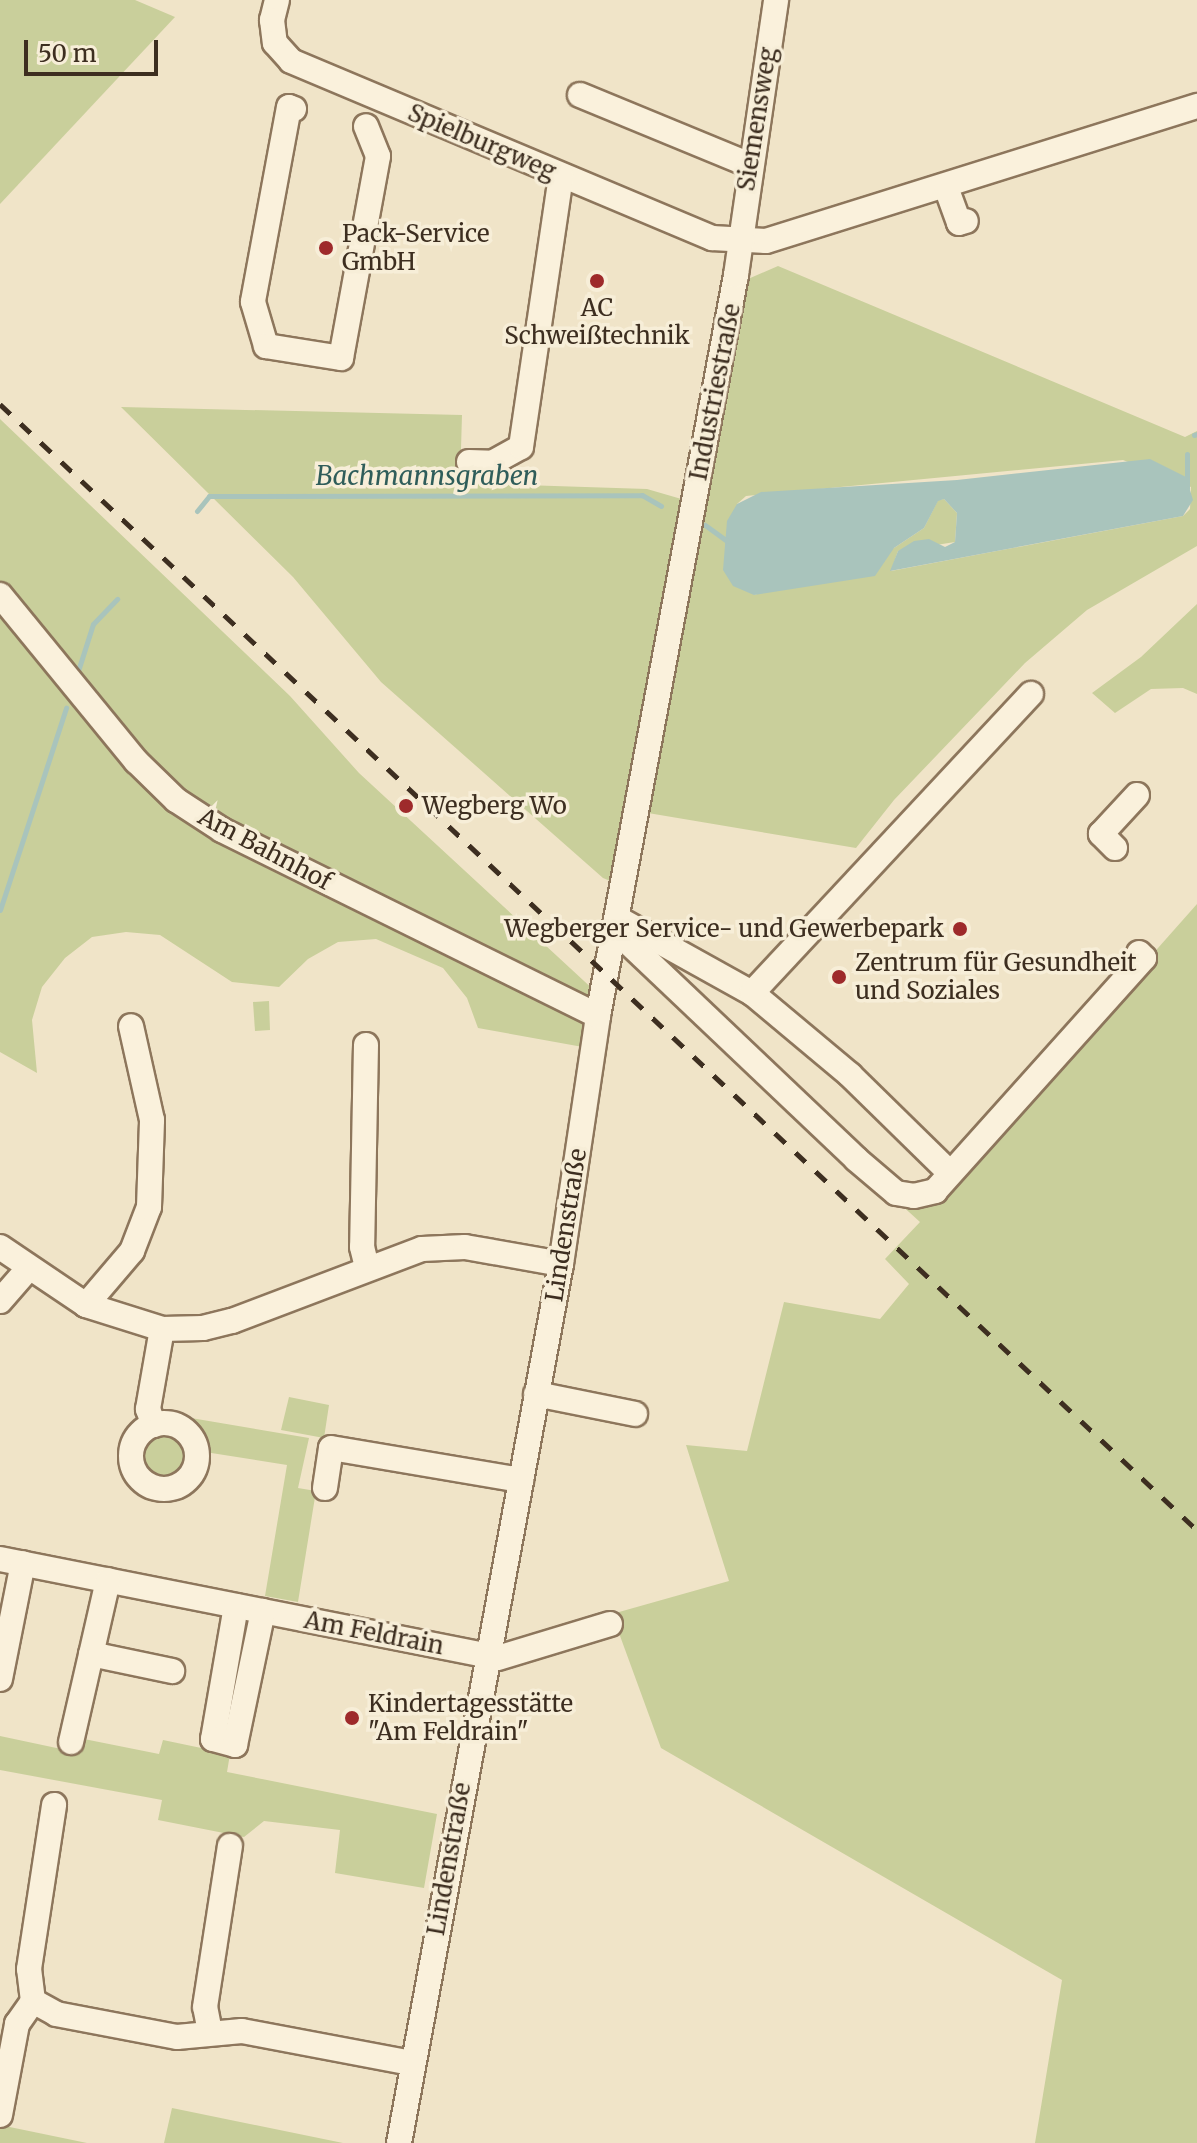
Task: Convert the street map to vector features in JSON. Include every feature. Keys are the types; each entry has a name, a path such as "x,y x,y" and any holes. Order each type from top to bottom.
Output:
{"street":[{"name":"Spielburgweg","path":"277,0 272,20 275,43 291,61 712,238 739,239"},
{"name":"Siemensweg","path":"739,239 776,0"},
{"path":"580,95 750,165"},
{"path":"294,109 289,107 253,302 266,346 341,358 378,156 360,125 375,97"},
{"path":"739,239 766,241 1197,106"},
{"path":"469,462 492,463 521,447 561,176"},
{"path":"946,187 960,223"},
{"name":"Industriestraße","path":"598,1016 739,239"},
{"name":"Am Bahnhof","path":"0,595 136,761 176,800 222,830 598,1016"},
{"path":"752,993 1031,694"},
{"path":"1115,848 1101,834 1137,795"},
{"path":"616,924 752,993 850,1075 950,1173"},
{"path":"616,924 896,1193 914,1196 935,1191 1144,958 1139,953"},
{"name":"Lindenstraße","path":"399,2143 561,1264 598,1016"},
{"path":"86,1305 132,1251 149,1207 152,1120 131,1026"},
{"path":"366,1045 362,1247 367,1267"},
{"path":"0,1247 27,1270 86,1305 162,1329 203,1328 232,1321 294,1300 367,1267 422,1249 465,1247 561,1264"},
{"path":"0,1301 27,1270"},
{"path":"154,1425 148,1409 162,1329"},
{"path":"536,1394 635,1414"},
{"path":"325,1488 331,1448 521,1480"},
{"path":"0,1679 11,1561"},
{"name":"Am Feldrain","path":"11,1561 491,1657"},
{"path":"71,1742 108,1580"},
{"path":"236,1606 213,1739 235,1745 263,1611"},
{"path":"491,1657 610,1624"},
{"path":"91,1654 172,1671"},
{"path":"0,2115 17,2024 33,2001 29,1969 54,1805"},
{"path":"210,2032 205,2007 230,1846"},
{"path":"33,2001 56,2014 177,2037 242,2031 412,2063"}],"green space":[{"path":"0,0 135,0 175,17 0,204"},
{"path":"778,266 1185,437 1197,431 1197,546 1087,610 1025,663 894,800 856,848 648,813 663,723 615,883 603,878 381,682 293,577 121,407 462,415 460,483 647,489 702,505 748,279","holes":["1123,460 1191,487 1190,509 1183,516 891,571 898,551 955,542 957,513 944,499 938,500 924,528 894,548 754,595 737,504 746,496"]},
{"path":"0,419 290,696 359,773 610,1005 605,1051 478,1028 467,998 443,968 376,939 338,942 308,959 279,987 232,982 160,935 126,932 92,937 65,958 42,987 32,1020 37,1073 0,1052"},
{"path":"1197,604 1197,694 1183,688 1151,689 1115,713 1092,693 1141,657"},
{"path":"1197,904 1197,2143 1035,2143 1062,1980 661,1748 612,1614 729,1581 686,1445 747,1451 784,1302 880,1319 909,1284 885,1259 920,1222 898,1202 940,1194"},
{"path":"269,1001 270,1030 255,1031 253,1002"},
{"path":"289,1397 329,1405 324,1438 281,1430"},
{"path":"191,1418 309,1438 298,1488 316,1491 298,1602 265,1596 287,1465 205,1452"},
{"path":"165,1432 174,1433 182,1439 188,1447 188,1465 182,1473 174,1479 165,1480 156,1479 148,1473 142,1465 141,1456 142,1447 148,1439 156,1433"},
{"path":"0,1736 80,1753 84,1739 159,1754 163,1740 230,1754 227,1772 437,1814 424,1888 335,1873 340,1830 264,1821 244,1837 158,1820 162,1800 0,1770"},
{"path":"172,2108 343,2143 164,2143"},
{"path":"0,2125 87,2143 0,2143"}],"water":[{"path":"1150,459 1186,477 1193,500 1183,516 890,571 898,551 914,541 929,539 945,547 955,542 957,513 944,499 938,501 924,528 894,548 875,576 754,595 733,586 723,570 727,521 737,504 761,492 957,480"}],"waterway":[{"name":"Bachmannsgraben","path":"1187,454 1187,488"},
{"name":"Bachmannsgraben","path":"197,511 209,496 642,495 661,506"},
{"name":"Bachmannsgraben","path":"705,525 727,541"},
{"name":"Bachmannsgraben","path":"78,671 93,624 117,599"},
{"name":"Bachmannsgraben","path":"0,910 66,708"}],"railway":[{"path":"0,404 1197,1530"}],"place":[{"name":"Pack-Service GmbH","path":"326,248"},
{"name":"AC Schweißtechnik","path":"597,281"},
{"name":"Wegberg Wo","path":"406,806"},
{"name":"Wegberger Service- und Gewerbepark","path":"960,929"},
{"name":"Zentrum für Gesundheit und Soziales","path":"839,977"},
{"name":"Kindertagesstätte \"Am Feldrain\"","path":"352,1718"}]}
